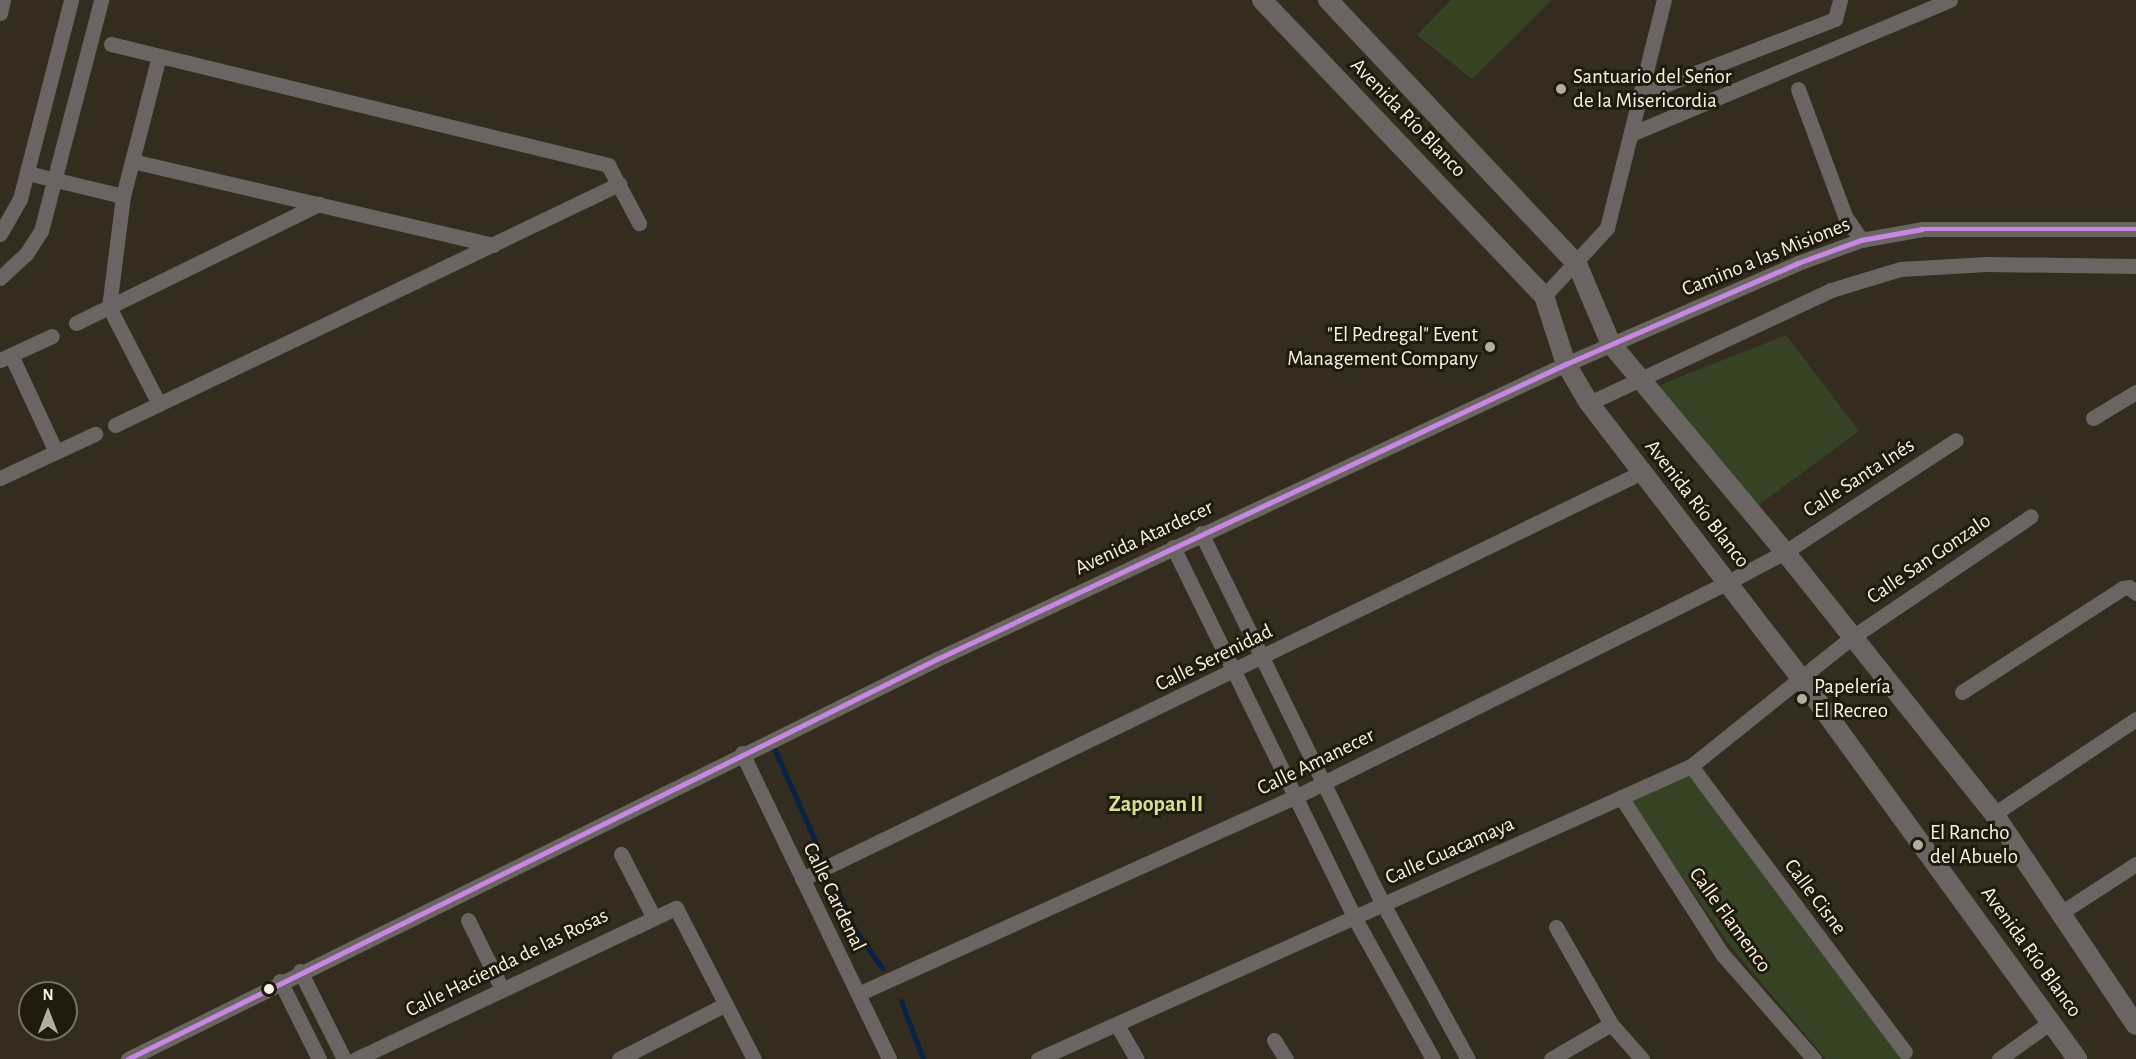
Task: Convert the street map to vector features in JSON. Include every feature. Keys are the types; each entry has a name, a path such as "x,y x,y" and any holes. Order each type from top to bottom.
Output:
{"street":[{"path":"0,13 3,0"},
{"path":"0,234 10,223 27,174 71,0"},
{"path":"0,278 26,254 41,231 57,181 101,0"},
{"name":"Avenida Río Blanco","path":"1262,0 1544,296 1566,364 1589,403 1803,680 2052,1021 2077,1059"},
{"name":"Avenida Río Blanco","path":"1328,0 1576,264 1611,344 1785,552 1851,638 1994,814 2133,1015"},
{"path":"1544,296 1607,228 1664,0"},
{"path":"1840,0 1835,19 1845,45"},
{"path":"1631,134 1950,0"},
{"path":"1641,94 1835,19"},
{"path":"111,44 608,165 639,223"},
{"path":"159,56 123,196 109,307 159,404"},
{"path":"1798,89 1845,216 1861,240"},
{"path":"132,161 493,245"},
{"path":"27,174 123,196"},
{"path":"115,425 619,184"},
{"path":"76,323 319,204"},
{"name":"Camino a las Misiones","path":"1566,364 1798,263 1861,240 1944,227 2136,229"},
{"path":"1589,403 1831,290 1900,270 1987,264 2136,266"},
{"path":"51,336 5,358 56,452"},
{"name":"Avenida Atardecer","path":"128,1059 300,971 742,753 1201,533 1566,364"},
{"path":"2093,418 2136,392"},
{"path":"0,478 95,434"},
{"name":"Calle Santa Inés","path":"1785,552 1956,440"},
{"name":"Calle Serenidad","path":"802,879 1235,672 1642,472"},
{"name":"Calle San Gonzalo","path":"1851,638 2031,516"},
{"path":"1201,533 1383,904 1468,1059"},
{"path":"1173,547 1354,917 1433,1059"},
{"name":"Calle Amanecer","path":"858,994 1295,797 1785,552"},
{"path":"1962,692 2123,588 2129,587 2136,593"},
{"name":"Calle Guacamaya","path":"1038,1059 1691,766 1803,680 1851,638"},
{"path":"1994,814 2136,719"},
{"name":"Calle Cardenal","path":"742,753 889,1059"},
{"name":"Calle Cisne","path":"1691,766 1905,1052"},
{"name":"Calle Flamenco","path":"1621,797 1724,955 1814,1059"},
{"path":"621,854 652,916"},
{"path":"2062,912 2136,864"},
{"name":"Calle Hacienda de las Rosas","path":"356,1059 652,916 676,908 726,1004"},
{"path":"468,920 502,989"},
{"path":"1556,927 1611,1024 1642,1059"},
{"path":"300,971 344,1059"},
{"path":"280,981 319,1059"},
{"path":"618,1059 726,1004 754,1059"},
{"path":"1999,1059 2052,1021"},
{"path":"1551,1059 1611,1024"},
{"path":"1117,1025 1137,1059"},
{"path":"1274,1040 1286,1059"}],"green space":[{"path":"1451,0 1552,0 1472,79 1417,35"},
{"path":"1786,335 1859,431 1753,509 1655,387"},
{"path":"1688,774 1902,1059 1826,1059 1731,947 1630,802"}],"waterway":[{"path":"775,750 820,852"},
{"path":"836,887 854,928 882,968"},
{"path":"901,1001 923,1059"}],"transit line":[{"path":"128,1059 937,659 1566,364 1798,263 1861,240 1922,229 2136,229"}],"place":[{"name":"Santuario del Señor de la Misericordia","path":"1561,89"},
{"name":"\"El Pedregal\" Event Management Company","path":"1490,347"},
{"name":"Papelería El Recreo","path":"1802,699"},
{"name":"El Rancho del Abuelo","path":"1918,845"}],"district":[{"name":"Zapopan II","path":"1156,805"}]}
